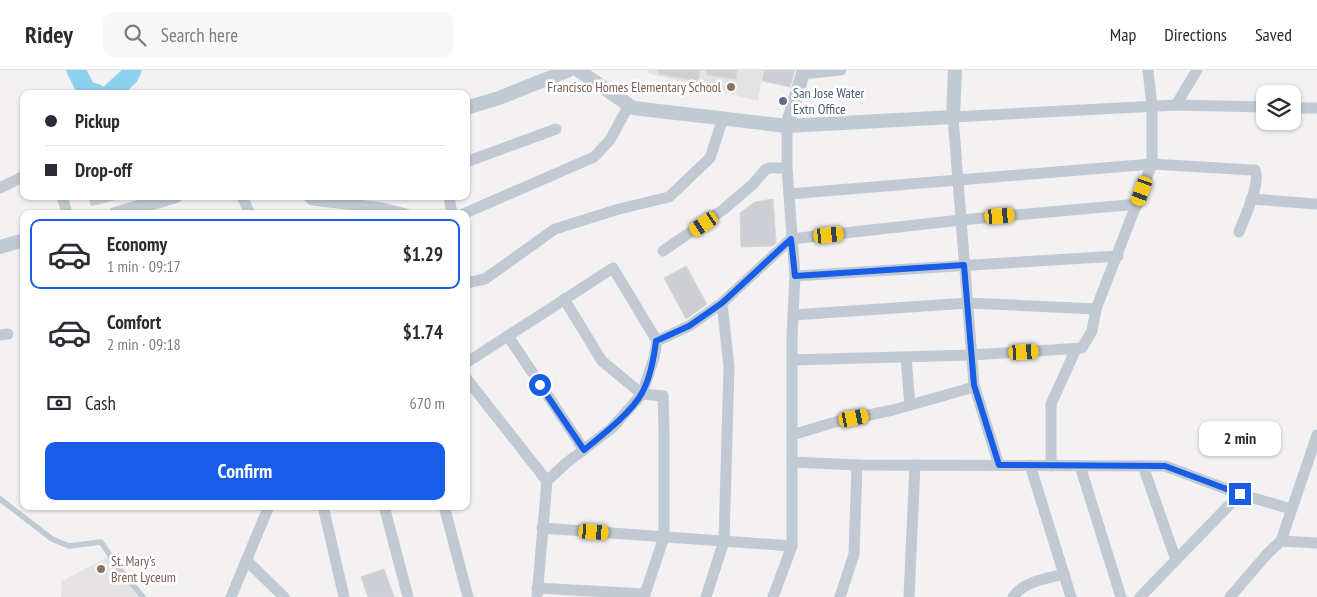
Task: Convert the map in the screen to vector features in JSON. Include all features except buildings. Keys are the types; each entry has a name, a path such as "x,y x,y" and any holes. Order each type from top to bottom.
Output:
{"street":[{"path":"470,107 499,98 569,70"},
{"path":"578,70 633,108 787,126 1176,105 1256,107"},
{"path":"773,597 792,546 792,360 795,276 787,168 787,126 803,72 841,70"},
{"path":"955,70 953,117 974,388 999,465"},
{"path":"792,360 971,355 1082,348 1092,331 1096,309 1152,164 1152,106 1148,70"},
{"path":"1176,105 1197,70"},
{"path":"470,211 594,157 610,140 629,105"},
{"path":"1301,108 1317,108"},
{"path":"470,283 485,279 555,229 619,209 669,197 710,158 723,118"},
{"path":"470,161 556,129"},
{"path":"789,194 1152,164 1255,170 1257,177 1239,232"},
{"path":"663,250 724,210 753,184 765,170 769,168 787,168"},
{"path":"0,188 20,178"},
{"path":"1251,199 1317,204"},
{"path":"129,210 162,200"},
{"path":"312,200 390,210"},
{"path":"656,341 689,326 722,303 791,239 961,220 1138,204"},
{"path":"0,247 20,241"},
{"path":"795,276 1118,256"},
{"path":"470,360 564,299 613,268 656,341 654,358 642,394 612,428 547,481 537,592 644,595 664,537 664,430 662,396 642,394 602,361 564,299"},
{"path":"706,597 724,541 729,367 722,303"},
{"path":"793,315 968,303 1096,309"},
{"path":"508,336 584,450"},
{"path":"1051,466 1051,404 1076,349"},
{"path":"906,357 910,405"},
{"path":"470,383 547,481"},
{"path":"792,435 835,422 974,388"},
{"path":"1230,597 1268,553 1281,541 1291,509 1313,462 1317,435"},
{"path":"792,462 857,465 1165,466 1240,494 1291,509"},
{"path":"840,597 854,554 857,465"},
{"path":"909,597 915,465"},
{"path":"1030,466 1071,597"},
{"path":"1080,466 1121,597"},
{"path":"1143,466 1176,560"},
{"path":"1140,597 1240,494"},
{"path":"231,597 267,510"},
{"path":"324,510 344,597"},
{"path":"385,510 408,597"},
{"path":"445,510 468,597"},
{"path":"542,528 792,546"},
{"path":"1281,541 1317,543"},
{"path":"246,560 284,597"},
{"path":"1013,597 1018,590 1028,584 1064,574"}],"lane":[{"path":"0,500 52,538 69,546 101,542 117,566 143,597"}],"shaded area":[{"name":"Francisco Homes Elementary School","path":"648,70 763,70 758,101 647,73"},
{"name":"St. Mary's Brent Lyceum","path":"108,557 133,586 138,597 61,597 62,581"}],"waterway":[{"path":"76,70 86,90"},
{"path":"114,90 129,76 132,70"}],"place":[{"name":"Francisco Homes Elementary School","path":"731,87"},
{"name":"San Jose Water Extn Office","path":"783,101"},
{"name":"St. Mary's Brent Lyceum","path":"101,569"}],"route":[{"path":"540,385 584,450 612,428 642,394 654,358 656,341 689,326 722,303 791,239 795,276 964,265 974,385 999,465 1165,466 1240,494"}]}
